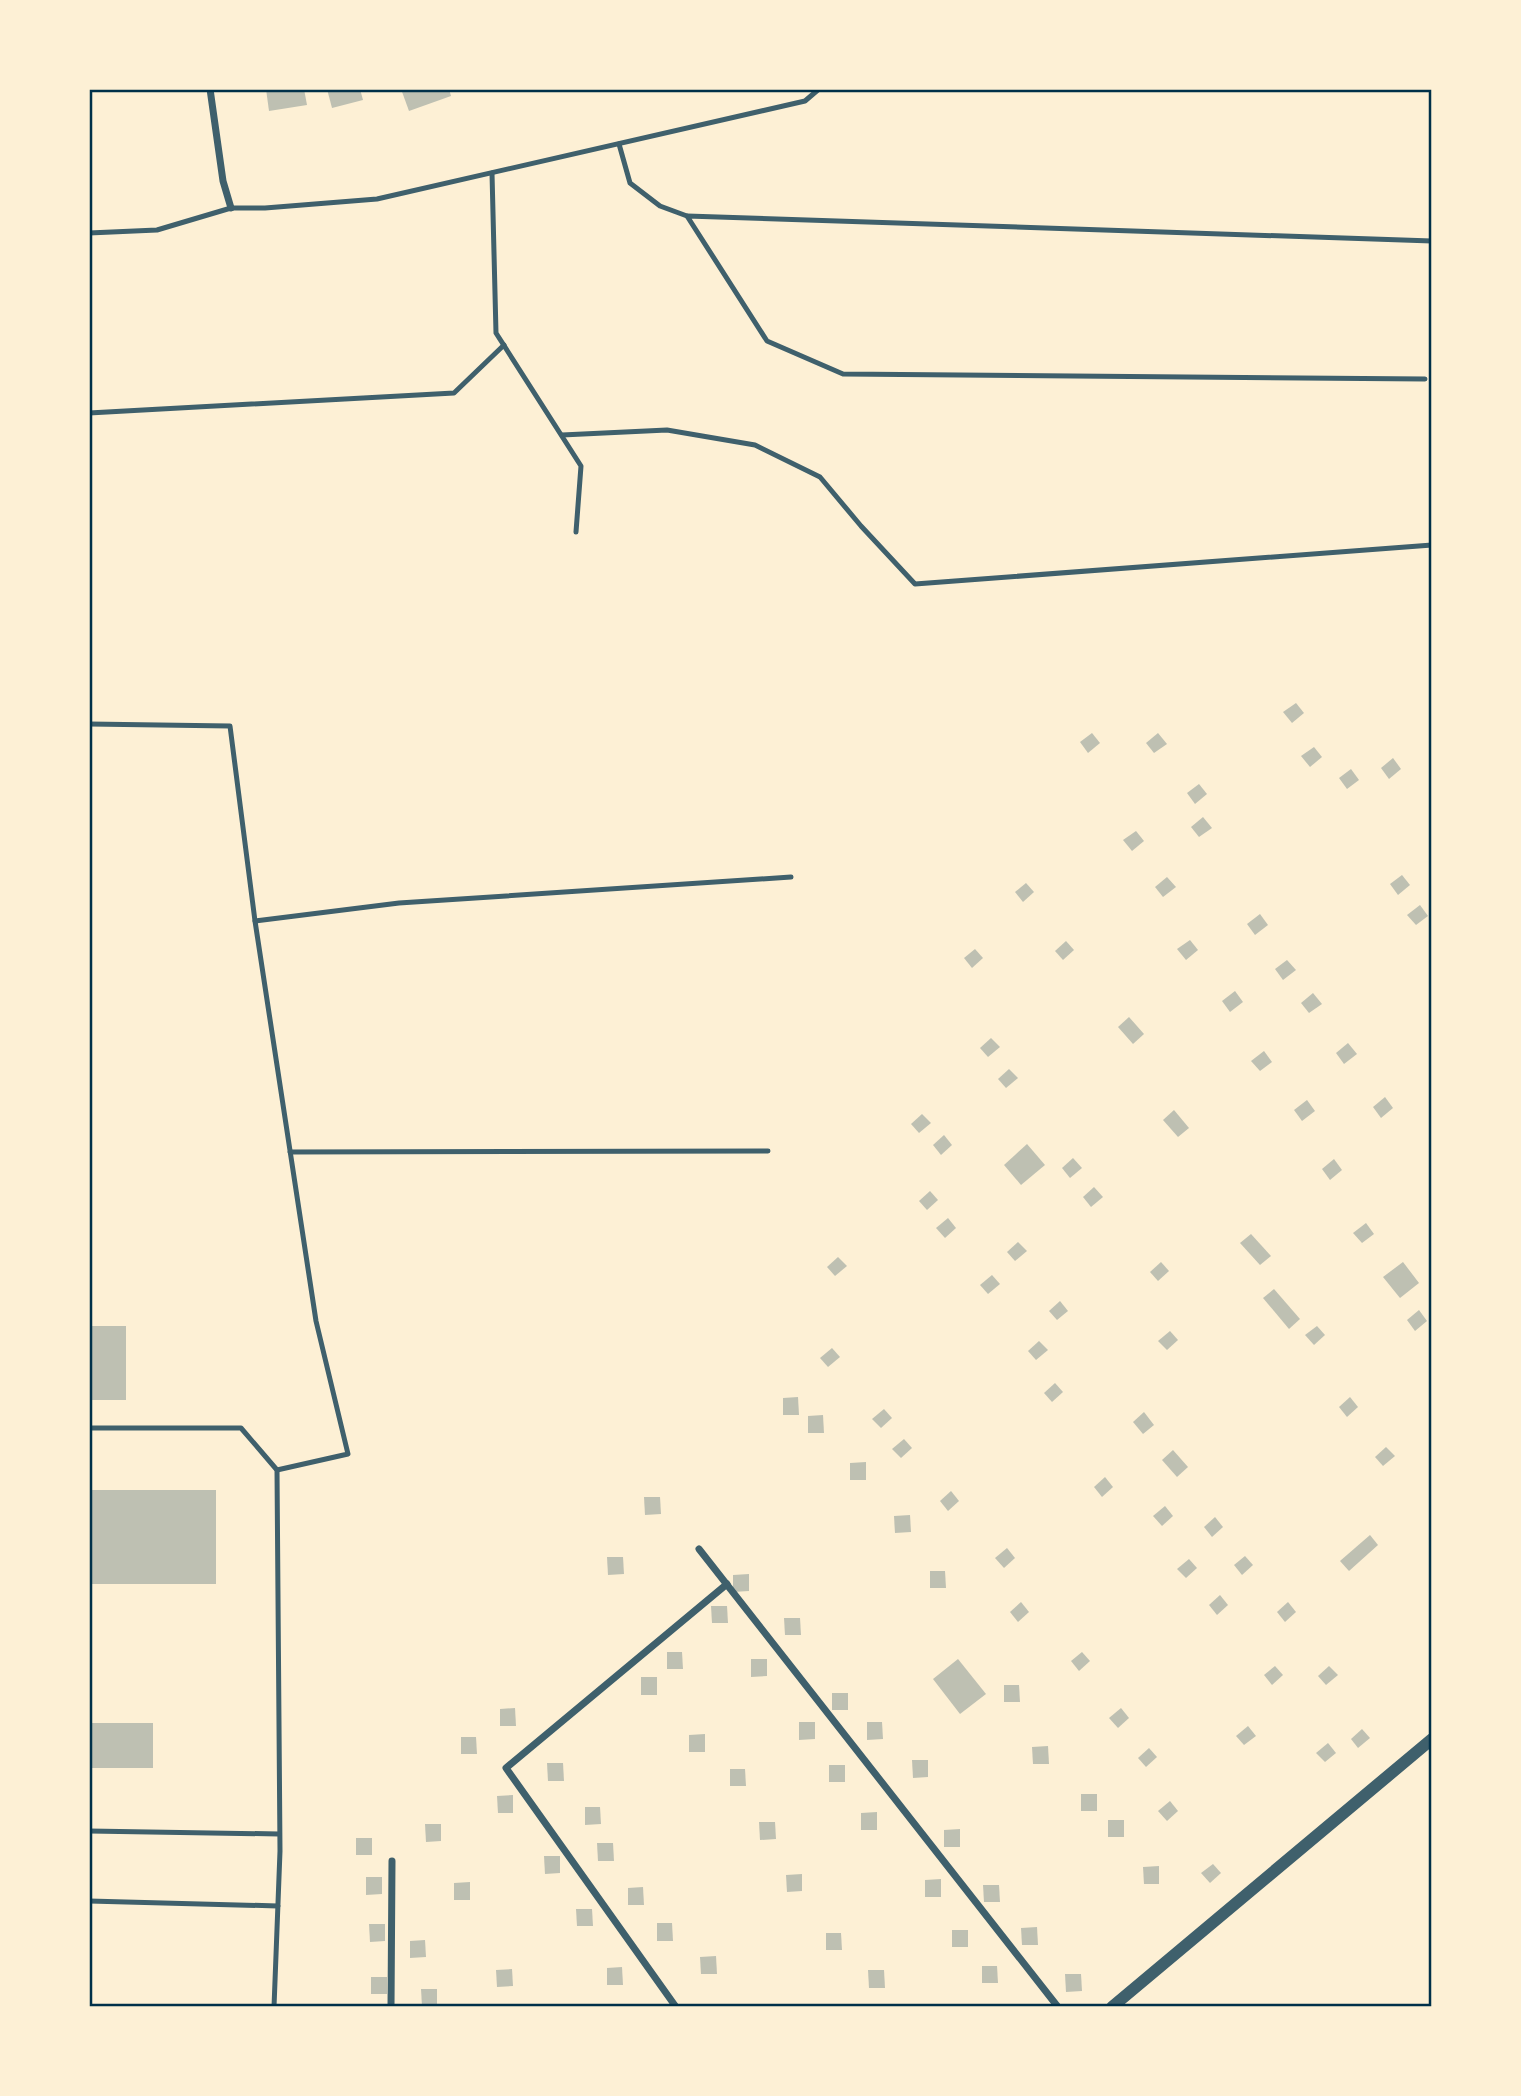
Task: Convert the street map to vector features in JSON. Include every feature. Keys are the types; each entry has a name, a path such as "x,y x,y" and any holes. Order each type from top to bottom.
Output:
{"street":[{"path":"210,89 223,181 232,208"},
{"path":"699,1549 1058,2007"},
{"path":"676,2007 506,1768 727,1584"},
{"path":"1112,2007 1432,1739"},
{"path":"391,2007 392,1861"}],"lane":[{"path":"89,233 157,230 232,208 377,199 805,102 819,89"},
{"path":"619,144 630,183 660,206 687,215 1432,242"},
{"path":"492,173 496,333 580,466 576,532"},
{"path":"687,215 767,341 843,374 1425,379"},
{"path":"89,412 454,393 504,345"},
{"path":"562,435 667,430 755,445 820,477 915,584 1432,545"},
{"path":"89,724 230,726 255,921 316,1321 348,1454 277,1470"},
{"path":"255,921 399,903 791,877"},
{"path":"290,1152 768,1151"},
{"path":"89,1428 241,1428 277,1470 279,1834 274,2007"},
{"path":"89,1831 279,1834"},
{"path":"89,1901 278,1906"}],"building":[{"path":"266,89 304,89 307,105 269,111"},
{"path":"327,89 360,89 363,100 332,108"},
{"path":"401,89 449,89 451,96 409,111"},
{"path":"1296,703 1304,713 1292,723 1283,712"},
{"path":"1092,733 1100,743 1088,753 1080,742"},
{"path":"1158,733 1167,744 1154,753 1146,743"},
{"path":"1314,747 1322,757 1310,767 1301,756"},
{"path":"1393,758 1401,769 1389,779 1381,768"},
{"path":"1351,769 1359,780 1347,789 1339,778"},
{"path":"1199,784 1207,794 1195,804 1187,793"},
{"path":"1203,817 1212,828 1199,837 1191,827"},
{"path":"1136,831 1144,841 1132,851 1123,840"},
{"path":"1402,875 1410,885 1398,895 1390,884"},
{"path":"1167,877 1176,887 1163,897 1155,887"},
{"path":"1026,883 1034,892 1023,902 1015,892"},
{"path":"1420,905 1428,916 1416,925 1407,915"},
{"path":"1260,914 1268,925 1255,935 1247,924"},
{"path":"1190,940 1198,950 1186,960 1177,949"},
{"path":"1066,941 1074,950 1063,960 1055,951"},
{"path":"975,949 983,958 972,968 964,958"},
{"path":"1287,960 1296,970 1283,980 1275,969"},
{"path":"1235,991 1243,1002 1230,1012 1222,1001"},
{"path":"1313,993 1322,1004 1309,1013 1301,1003"},
{"path":"1129,1017 1144,1034 1133,1044 1118,1027"},
{"path":"991,1038 1000,1047 988,1057 980,1048"},
{"path":"1348,1043 1357,1054 1344,1064 1336,1053"},
{"path":"1264,1051 1272,1062 1260,1071 1251,1061"},
{"path":"1009,1069 1018,1078 1006,1088 998,1079"},
{"path":"1385,1097 1393,1108 1381,1118 1373,1107"},
{"path":"1307,1100 1315,1111 1302,1121 1294,1110"},
{"path":"1174,1110 1189,1128 1178,1137 1163,1120"},
{"path":"922,1114 931,1123 919,1133 911,1124"},
{"path":"944,1135 952,1145 941,1155 933,1145"},
{"path":"1027,1144 1045,1165 1021,1185 1004,1165"},
{"path":"1073,1158 1082,1168 1070,1178 1062,1168"},
{"path":"1334,1159 1342,1170 1330,1180 1322,1169"},
{"path":"1094,1187 1103,1197 1091,1207 1083,1197"},
{"path":"930,1191 938,1200 927,1210 919,1201"},
{"path":"948,1218 956,1228 945,1238 936,1228"},
{"path":"1366,1223 1374,1234 1362,1243 1353,1233"},
{"path":"1251,1234 1271,1256 1260,1265 1240,1243"},
{"path":"1018,1242 1027,1251 1015,1261 1007,1252"},
{"path":"838,1257 847,1266 835,1276 827,1267"},
{"path":"1161,1262 1169,1271 1158,1281 1150,1272"},
{"path":"1403,1262 1419,1283 1400,1298 1383,1277"},
{"path":"992,1275 1000,1284 988,1294 980,1285"},
{"path":"1274,1289 1300,1319 1289,1329 1263,1298"},
{"path":"1060,1301 1068,1311 1057,1320 1049,1311"},
{"path":"1419,1310 1427,1321 1415,1331 1407,1320"},
{"path":"89,1326 126,1326 126,1400 89,1400"},
{"path":"1317,1326 1325,1335 1314,1345 1305,1335"},
{"path":"1170,1331 1178,1340 1167,1350 1158,1341"},
{"path":"1039,1341 1048,1350 1036,1360 1028,1351"},
{"path":"832,1348 840,1357 828,1367 820,1358"},
{"path":"1055,1383 1063,1392 1052,1402 1044,1393"},
{"path":"798,1397 799,1415 783,1415 783,1398"},
{"path":"1350,1397 1358,1407 1347,1417 1339,1407"},
{"path":"884,1409 892,1418 881,1428 872,1419"},
{"path":"1144,1412 1154,1425 1143,1434 1133,1422"},
{"path":"823,1415 824,1433 808,1433 808,1416"},
{"path":"904,1439 912,1448 901,1458 892,1449"},
{"path":"1386,1447 1395,1456 1383,1466 1375,1457"},
{"path":"1173,1450 1188,1467 1177,1477 1162,1460"},
{"path":"866,1462 866,1480 850,1480 850,1463"},
{"path":"1105,1477 1113,1487 1102,1497 1094,1487"},
{"path":"89,1490 216,1490 216,1584 89,1584"},
{"path":"951,1491 959,1501 948,1511 940,1501"},
{"path":"644,1497 660,1497 661,1514 645,1515"},
{"path":"1165,1506 1173,1516 1162,1526 1153,1516"},
{"path":"910,1515 911,1532 895,1533 894,1516"},
{"path":"1215,1517 1223,1527 1212,1537 1204,1527"},
{"path":"1370,1535 1378,1545 1349,1571 1340,1561"},
{"path":"1007,1548 1015,1558 1004,1568 995,1558"},
{"path":"1245,1556 1253,1565 1242,1575 1234,1565"},
{"path":"607,1557 623,1557 624,1574 608,1575"},
{"path":"1189,1559 1197,1568 1186,1578 1177,1569"},
{"path":"930,1571 945,1571 946,1588 930,1588"},
{"path":"749,1574 749,1591 733,1592 733,1575"},
{"path":"1220,1595 1228,1605 1217,1615 1209,1605"},
{"path":"1021,1602 1029,1612 1018,1622 1010,1612"},
{"path":"1288,1602 1296,1612 1285,1622 1277,1612"},
{"path":"711,1606 727,1606 728,1623 712,1623"},
{"path":"784,1618 800,1618 801,1635 785,1635"},
{"path":"667,1652 682,1652 683,1669 667,1669"},
{"path":"1082,1652 1090,1661 1079,1671 1071,1661"},
{"path":"751,1659 767,1659 767,1676 751,1677"},
{"path":"958,1659 986,1694 960,1714 933,1679"},
{"path":"1275,1666 1283,1675 1272,1685 1264,1675"},
{"path":"1329,1666 1338,1675 1326,1685 1318,1676"},
{"path":"641,1677 657,1677 657,1695 641,1695"},
{"path":"1004,1685 1019,1685 1020,1702 1004,1702"},
{"path":"832,1693 848,1693 848,1710 832,1710"},
{"path":"515,1708 516,1726 500,1726 500,1709"},
{"path":"1121,1708 1129,1718 1118,1728 1109,1718"},
{"path":"799,1722 815,1722 815,1739 799,1740"},
{"path":"867,1722 882,1722 883,1739 867,1740"},
{"path":"89,1723 153,1723 153,1768 89,1768"},
{"path":"1248,1726 1256,1736 1244,1745 1236,1736"},
{"path":"1362,1729 1370,1738 1358,1748 1351,1739"},
{"path":"705,1734 705,1752 689,1752 689,1735"},
{"path":"461,1737 476,1737 477,1754 461,1754"},
{"path":"1328,1743 1336,1753 1325,1762 1316,1753"},
{"path":"1048,1746 1049,1764 1033,1764 1032,1747"},
{"path":"1149,1748 1157,1757 1146,1767 1138,1758"},
{"path":"912,1760 928,1760 928,1777 913,1778"},
{"path":"547,1763 563,1763 564,1781 548,1781"},
{"path":"829,1765 845,1765 845,1782 829,1782"},
{"path":"730,1769 745,1769 746,1786 730,1786"},
{"path":"1081,1794 1097,1794 1097,1811 1081,1811"},
{"path":"513,1795 513,1813 498,1813 497,1796"},
{"path":"1170,1801 1178,1811 1167,1821 1158,1811"},
{"path":"585,1807 600,1807 601,1824 585,1825"},
{"path":"877,1812 877,1830 861,1830 861,1813"},
{"path":"1108,1820 1124,1820 1124,1837 1108,1837"},
{"path":"759,1822 775,1822 776,1839 760,1840"},
{"path":"425,1824 441,1824 441,1841 426,1842"},
{"path":"960,1829 960,1847 944,1847 944,1830"},
{"path":"356,1838 372,1838 372,1855 356,1855"},
{"path":"597,1843 613,1843 614,1861 598,1861"},
{"path":"544,1856 560,1856 560,1873 545,1874"},
{"path":"1213,1864 1221,1873 1210,1883 1201,1873"},
{"path":"1159,1866 1159,1884 1144,1884 1143,1867"},
{"path":"802,1874 802,1891 787,1892 786,1875"},
{"path":"366,1877 382,1877 382,1894 366,1895"},
{"path":"941,1879 941,1897 925,1897 925,1880"},
{"path":"470,1882 470,1900 454,1900 454,1883"},
{"path":"983,1885 999,1885 1000,1902 984,1902"},
{"path":"643,1887 644,1905 628,1905 628,1888"},
{"path":"576,1909 592,1909 593,1926 577,1926"},
{"path":"657,1923 672,1923 673,1941 657,1941"},
{"path":"369,1924 385,1924 385,1941 370,1942"},
{"path":"1037,1927 1038,1945 1022,1945 1021,1928"},
{"path":"952,1930 968,1930 968,1947 952,1947"},
{"path":"826,1933 841,1933 842,1950 826,1950"},
{"path":"425,1940 426,1957 410,1958 410,1941"},
{"path":"716,1956 717,1974 701,1974 700,1957"},
{"path":"982,1966 997,1966 998,1983 982,1983"},
{"path":"622,1967 623,1985 607,1985 607,1968"},
{"path":"512,1969 513,1986 497,1987 496,1970"},
{"path":"868,1970 884,1970 885,1988 869,1988"},
{"path":"1065,1974 1081,1974 1082,1991 1066,1992"},
{"path":"371,1977 387,1977 387,1994 371,1994"},
{"path":"421,1989 437,1989 437,2006 422,2006"}]}
